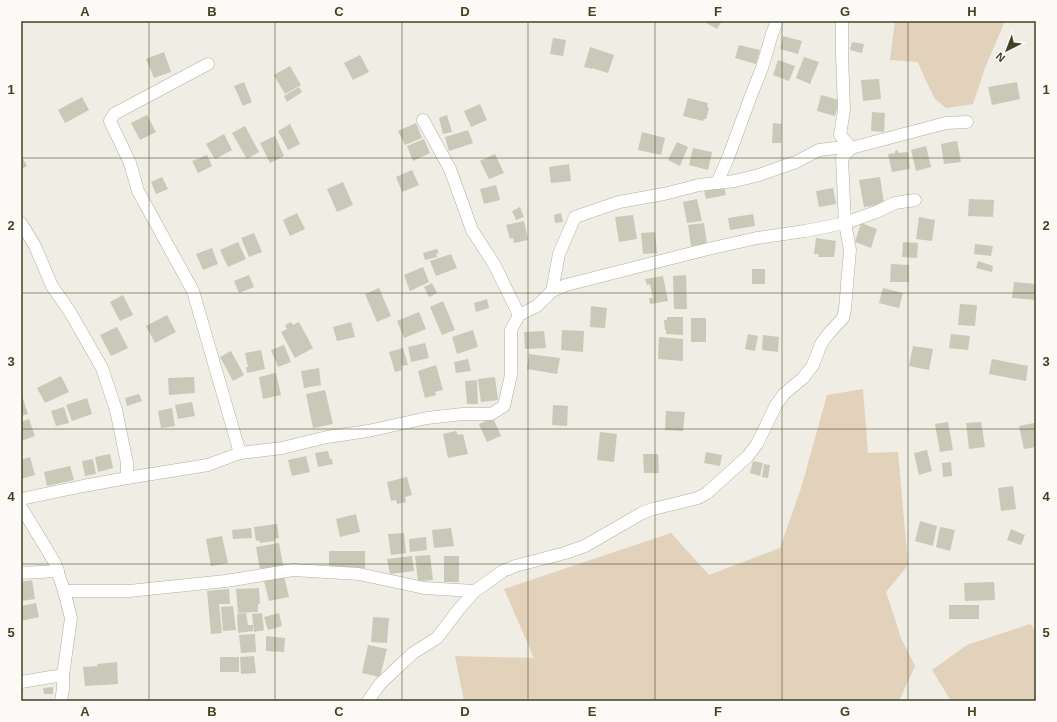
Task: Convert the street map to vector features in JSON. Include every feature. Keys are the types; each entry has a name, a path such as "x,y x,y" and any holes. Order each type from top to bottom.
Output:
{"street":[{"path":"717,183 762,68 777,21"},
{"path":"842,21 844,110 840,135 851,148"},
{"path":"208,64 114,114 110,121 130,163 138,190 193,291 240,453"},
{"path":"423,120 450,169 472,230 494,264 519,315"},
{"path":"552,291 559,254 575,216 619,202 664,194 698,185 735,181 759,176 796,162 819,150 851,148 946,124 967,122"},
{"path":"368,701 380,684 413,653 437,638 459,608 475,591 503,571 515,566 565,553 585,546 642,513 698,498 707,493 748,456 757,444 776,405 784,394 803,378 812,365 821,344 843,318 850,250 845,222 842,158 851,148"},
{"path":"21,500 83,486 208,465 240,453 282,448 327,436 368,431 427,418 463,414 491,414 504,406 512,375 511,330 519,315 536,306 552,291 566,285 708,249 757,238 804,231 845,222 876,212 895,203 915,200"},
{"path":"21,223 35,246 52,286 70,312 102,368 116,410 127,463 127,478"},
{"path":"21,507 55,562 71,618 61,701"},
{"path":"64,591 129,591 226,581 293,570 359,574 424,588 475,591"},
{"path":"21,573 58,571"},
{"path":"21,682 63,675"}],"shaded area":[{"path":"895,21 1005,21 985,68 973,104 946,108 935,99 918,62 890,60"},
{"path":"863,389 868,453 898,452 908,565 886,592 901,638 915,666 899,701 464,701 455,656 534,658 504,589 671,533 709,575 780,548 802,485 827,395"},
{"path":"1030,624 1036,631 1036,701 951,701 932,670 967,645"}],"building":[{"path":"703,21 722,21 717,29"},
{"path":"783,36 802,41 798,54 780,49"},
{"path":"553,38 566,40 563,56 550,54"},
{"path":"852,42 864,44 862,53 850,50"},
{"path":"739,45 760,50 756,64 735,58"},
{"path":"590,47 614,55 608,73 584,67"},
{"path":"164,52 171,72 154,78 146,59"},
{"path":"360,55 369,72 353,80 344,63"},
{"path":"804,57 819,62 810,84 796,78"},
{"path":"778,60 795,66 789,81 773,75"},
{"path":"290,66 301,85 285,94 274,75"},
{"path":"879,79 881,99 863,101 861,80"},
{"path":"244,82 252,102 243,106 234,86"},
{"path":"1017,82 1020,99 992,105 988,87"},
{"path":"299,87 302,92 287,102 284,96"},
{"path":"821,95 839,100 835,116 817,111"},
{"path":"82,97 89,110 65,123 58,110"},
{"path":"688,98 708,103 707,107 709,108 706,119 703,121 683,116"},
{"path":"480,104 487,120 471,127 464,111"},
{"path":"872,112 885,113 884,132 871,131"},
{"path":"147,115 156,132 140,140 131,123"},
{"path":"447,115 452,132 443,134 439,118"},
{"path":"416,123 422,138 405,145 398,131"},
{"path":"773,123 782,124 781,143 772,143"},
{"path":"290,124 300,144 288,150 278,131"},
{"path":"245,126 259,152 247,159 232,133"},
{"path":"468,130 473,143 449,151 445,137"},
{"path":"642,132 665,138 661,155 638,150"},
{"path":"224,134 232,150 215,159 206,144"},
{"path":"275,136 284,156 270,163 260,143"},
{"path":"424,139 430,153 413,161 407,146"},
{"path":"957,141 961,162 944,164 941,144"},
{"path":"677,142 688,147 680,166 668,160"},
{"path":"926,146 931,167 916,171 911,150"},
{"path":"693,148 712,152 708,170 689,165"},
{"path":"898,150 898,153 908,152 910,169 892,172 888,154 895,153 895,151"},
{"path":"495,154 504,173 489,179 480,161"},
{"path":"21,155 27,166 21,169"},
{"path":"207,155 212,166 198,173 192,161"},
{"path":"569,164 571,181 551,183 549,167"},
{"path":"412,170 419,185 402,192 396,177"},
{"path":"162,177 168,189 156,194 151,182"},
{"path":"880,177 884,204 864,207 859,180"},
{"path":"343,182 353,205 337,212 327,189"},
{"path":"496,185 500,200 484,204 480,189"},
{"path":"724,187 726,195 706,199 704,190"},
{"path":"833,188 836,204 819,207 816,191"},
{"path":"697,199 702,221 687,223 683,202"},
{"path":"969,199 994,200 993,217 968,216"},
{"path":"520,207 524,217 516,220 512,211"},
{"path":"297,213 305,229 290,236 283,220"},
{"path":"561,213 563,222 555,223 554,215"},
{"path":"753,214 755,226 730,230 728,218"},
{"path":"633,215 637,239 619,242 615,217"},
{"path":"919,217 935,220 932,241 916,239"},
{"path":"524,221 528,240 514,243 513,238 510,239 506,225"},
{"path":"704,223 707,244 691,246 688,225"},
{"path":"861,223 877,229 871,248 855,242"},
{"path":"655,232 657,253 643,254 641,233"},
{"path":"254,233 262,252 249,257 241,238"},
{"path":"816,238 836,241 834,257 818,257 819,254 814,254"},
{"path":"238,242 246,259 228,267 220,250"},
{"path":"903,242 918,243 917,258 902,257"},
{"path":"975,244 993,246 991,256 974,254"},
{"path":"212,248 218,264 203,270 196,254"},
{"path":"437,249 439,253 436,254 437,257 425,260 423,253"},
{"path":"451,254 457,268 436,276 430,261"},
{"path":"978,261 993,266 992,272 976,268"},
{"path":"891,264 909,265 909,282 890,282"},
{"path":"423,267 429,282 410,291 404,275"},
{"path":"752,269 765,269 765,284 752,284"},
{"path":"249,275 254,287 239,293 234,281"},
{"path":"686,275 687,309 674,309 673,276"},
{"path":"663,276 668,301 650,304 649,298 653,298 650,284 647,285 645,279"},
{"path":"1014,282 1036,284 1036,300 1012,298"},
{"path":"432,283 437,293 429,297 424,287"},
{"path":"379,288 391,316 377,322 365,294"},
{"path":"883,288 903,293 899,308 879,303"},
{"path":"123,295 133,315 120,321 110,302"},
{"path":"487,299 489,308 476,312 474,303"},
{"path":"443,301 455,330 442,335 430,307"},
{"path":"960,304 977,305 975,326 958,325"},
{"path":"591,306 607,308 605,328 590,327"},
{"path":"419,312 426,329 404,338 397,321"},
{"path":"167,315 176,332 155,343 146,326"},
{"path":"667,317 683,317 683,335 666,334 664,320 667,320"},
{"path":"691,318 706,318 706,342 691,342"},
{"path":"291,322 293,325 299,322 313,348 295,358 281,332 287,329 285,325"},
{"path":"351,322 355,337 337,341 333,327"},
{"path":"117,327 128,348 111,356 100,335"},
{"path":"473,330 478,347 457,354 452,337"},
{"path":"562,330 584,331 583,352 561,350"},
{"path":"544,331 546,348 525,349 524,332"},
{"path":"748,334 758,336 755,351 745,349"},
{"path":"951,334 970,336 968,350 949,348"},
{"path":"763,335 779,337 778,352 762,350"},
{"path":"659,337 683,339 683,361 658,359"},
{"path":"425,343 429,358 411,362 408,347"},
{"path":"284,345 291,362 278,367 271,350"},
{"path":"913,346 933,349 929,370 909,366"},
{"path":"403,348 408,365 401,366 402,370 395,372 389,352"},
{"path":"261,350 265,369 247,373 246,367 248,367 245,353"},
{"path":"231,351 244,375 233,381 220,357"},
{"path":"529,354 560,358 557,374 527,369"},
{"path":"468,359 471,371 456,373 454,362"},
{"path":"992,359 1028,366 1026,381 989,374"},
{"path":"436,365 443,390 435,392 436,395 425,398 418,371"},
{"path":"319,368 321,385 304,388 301,371"},
{"path":"276,373 281,395 263,399 259,377"},
{"path":"61,376 69,392 45,403 37,388"},
{"path":"194,377 195,393 169,395 168,378"},
{"path":"495,377 498,400 481,402 478,379"},
{"path":"477,380 478,404 467,404 465,381"},
{"path":"325,390 333,424 313,428 306,394"},
{"path":"21,393 28,414 21,416"},
{"path":"139,394 142,401 127,406 125,398"},
{"path":"87,398 92,414 72,421 66,405"},
{"path":"192,402 195,416 178,419 175,405"},
{"path":"553,405 568,406 567,426 552,425"},
{"path":"64,407 69,423 56,426 51,411"},
{"path":"172,408 175,426 161,428 158,411"},
{"path":"666,411 685,412 683,431 665,430"},
{"path":"493,418 501,436 487,442 479,424"},
{"path":"29,419 35,436 21,441 21,422"},
{"path":"948,422 953,450 940,452 935,424"},
{"path":"981,422 985,447 969,449 966,423"},
{"path":"1034,423 1036,447 1024,449 1019,426"},
{"path":"456,431 458,435 463,434 468,454 448,458 443,434"},
{"path":"600,432 617,434 614,462 597,460"},
{"path":"927,450 932,471 919,475 914,453"},
{"path":"328,451 333,464 318,467 315,453"},
{"path":"706,452 722,455 720,466 704,463"},
{"path":"110,454 113,468 98,472 95,457"},
{"path":"643,454 658,454 659,473 644,473"},
{"path":"306,456 310,472 292,476 288,460"},
{"path":"30,457 35,475 21,479 21,460"},
{"path":"93,459 96,474 85,476 82,461"},
{"path":"753,461 763,463 760,476 750,473"},
{"path":"951,462 952,476 943,477 942,463"},
{"path":"764,464 770,465 768,478 762,477"},
{"path":"70,466 74,480 47,486 44,472"},
{"path":"407,477 412,495 405,497 406,502 397,504 396,500 391,501 387,482"},
{"path":"1013,486 1016,509 1001,511 998,488"},
{"path":"356,514 360,532 340,537 336,519"},
{"path":"920,521 937,526 933,546 915,541"},
{"path":"277,524 279,538 274,539 275,541 260,543 259,540 256,541 254,527"},
{"path":"940,527 955,530 950,551 936,547"},
{"path":"251,528 252,538 233,539 232,530"},
{"path":"451,528 454,546 434,548 432,530"},
{"path":"1011,529 1025,535 1021,545 1007,540"},
{"path":"404,533 406,553 391,555 388,534"},
{"path":"222,536 228,563 211,566 206,539"},
{"path":"426,537 427,550 410,552 409,539"},
{"path":"279,543 283,565 260,569 256,547"},
{"path":"329,551 365,551 365,568 329,568"},
{"path":"430,555 433,580 418,581 415,556"},
{"path":"412,556 414,571 390,574 387,559"},
{"path":"444,556 459,556 459,582 444,582"},
{"path":"284,576 289,597 269,601 264,581"},
{"path":"32,580 35,599 21,601 21,582"},
{"path":"994,582 995,600 965,601 964,583"},
{"path":"259,588 260,604 258,604 258,612 238,613 236,589"},
{"path":"229,589 230,604 219,604 222,633 211,634 207,591"},
{"path":"36,603 39,617 21,621 21,606"},
{"path":"949,605 979,605 979,619 949,619"},
{"path":"233,606 236,630 223,631 221,607"},
{"path":"246,613 248,625 253,625 253,631 238,633 237,614"},
{"path":"262,613 264,630 254,632 252,614"},
{"path":"279,613 282,626 268,630 264,617"},
{"path":"373,617 389,618 387,643 371,642"},
{"path":"255,634 256,652 241,653 239,635"},
{"path":"266,636 285,638 284,652 266,651"},
{"path":"368,645 387,649 380,677 362,673"},
{"path":"254,656 256,673 241,674 240,657"},
{"path":"220,657 239,657 239,672 220,672"},
{"path":"117,662 118,684 85,686 83,667"},
{"path":"53,687 53,694 44,694 43,688"}]}
